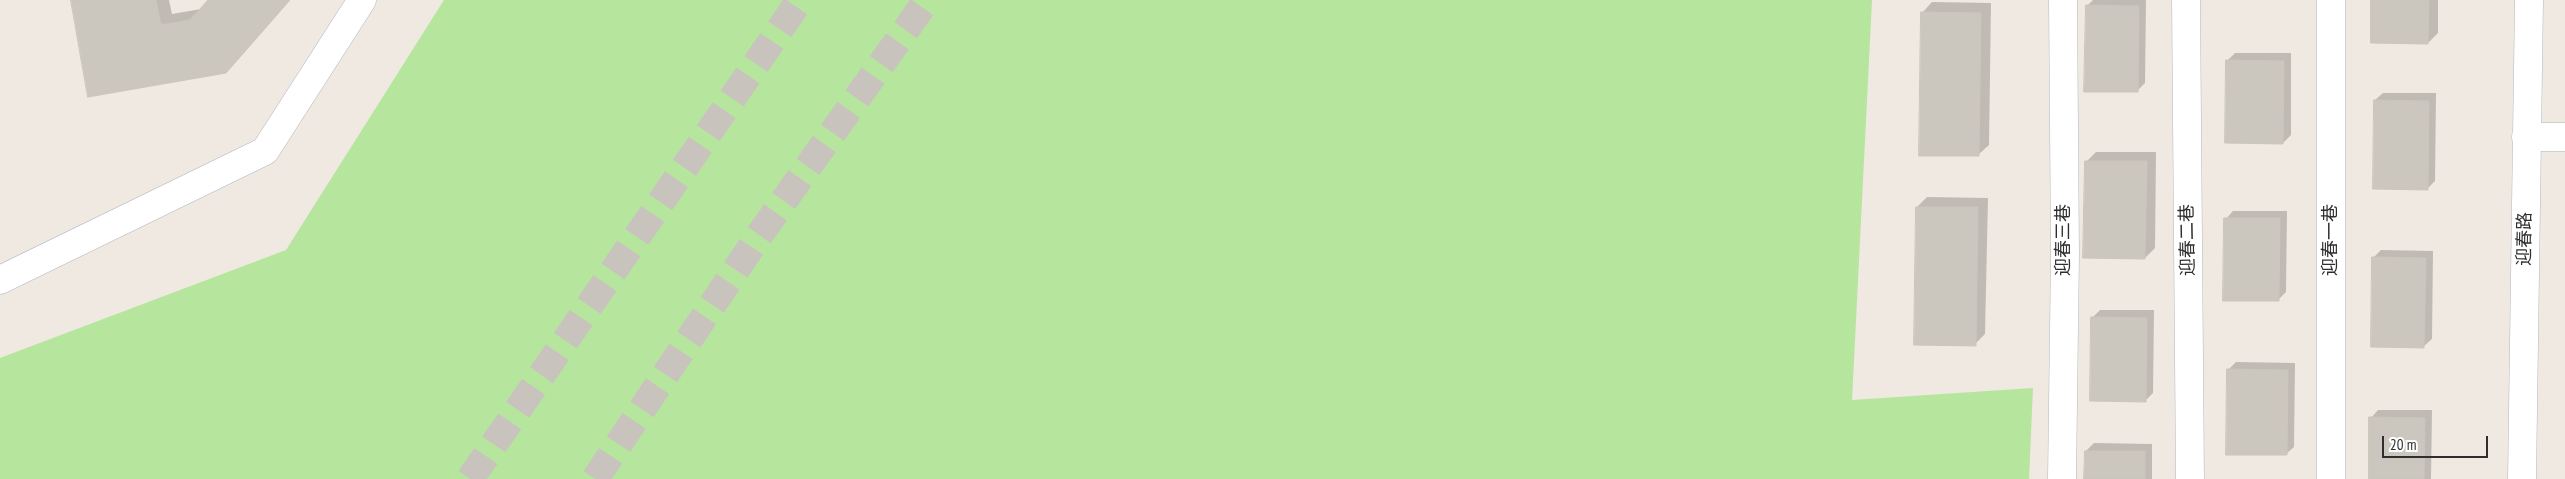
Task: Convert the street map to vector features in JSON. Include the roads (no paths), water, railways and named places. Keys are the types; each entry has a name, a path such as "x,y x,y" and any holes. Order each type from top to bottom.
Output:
{"street":[{"path":"0,280 265,151 362,0"},
{"name":"迎春三巷","path":"2062,0 2065,254 2062,479"},
{"name":"迎春二巷","path":"2186,0 2190,479"},
{"name":"迎春一巷","path":"2331,0 2331,479"},
{"name":"迎春路","path":"2522,479 2529,0"},
{"path":"2526,137 2565,137"}],"tunnel":[{"path":"470,479 800,0"},
{"path":"595,479 758,237 927,0"}]}
